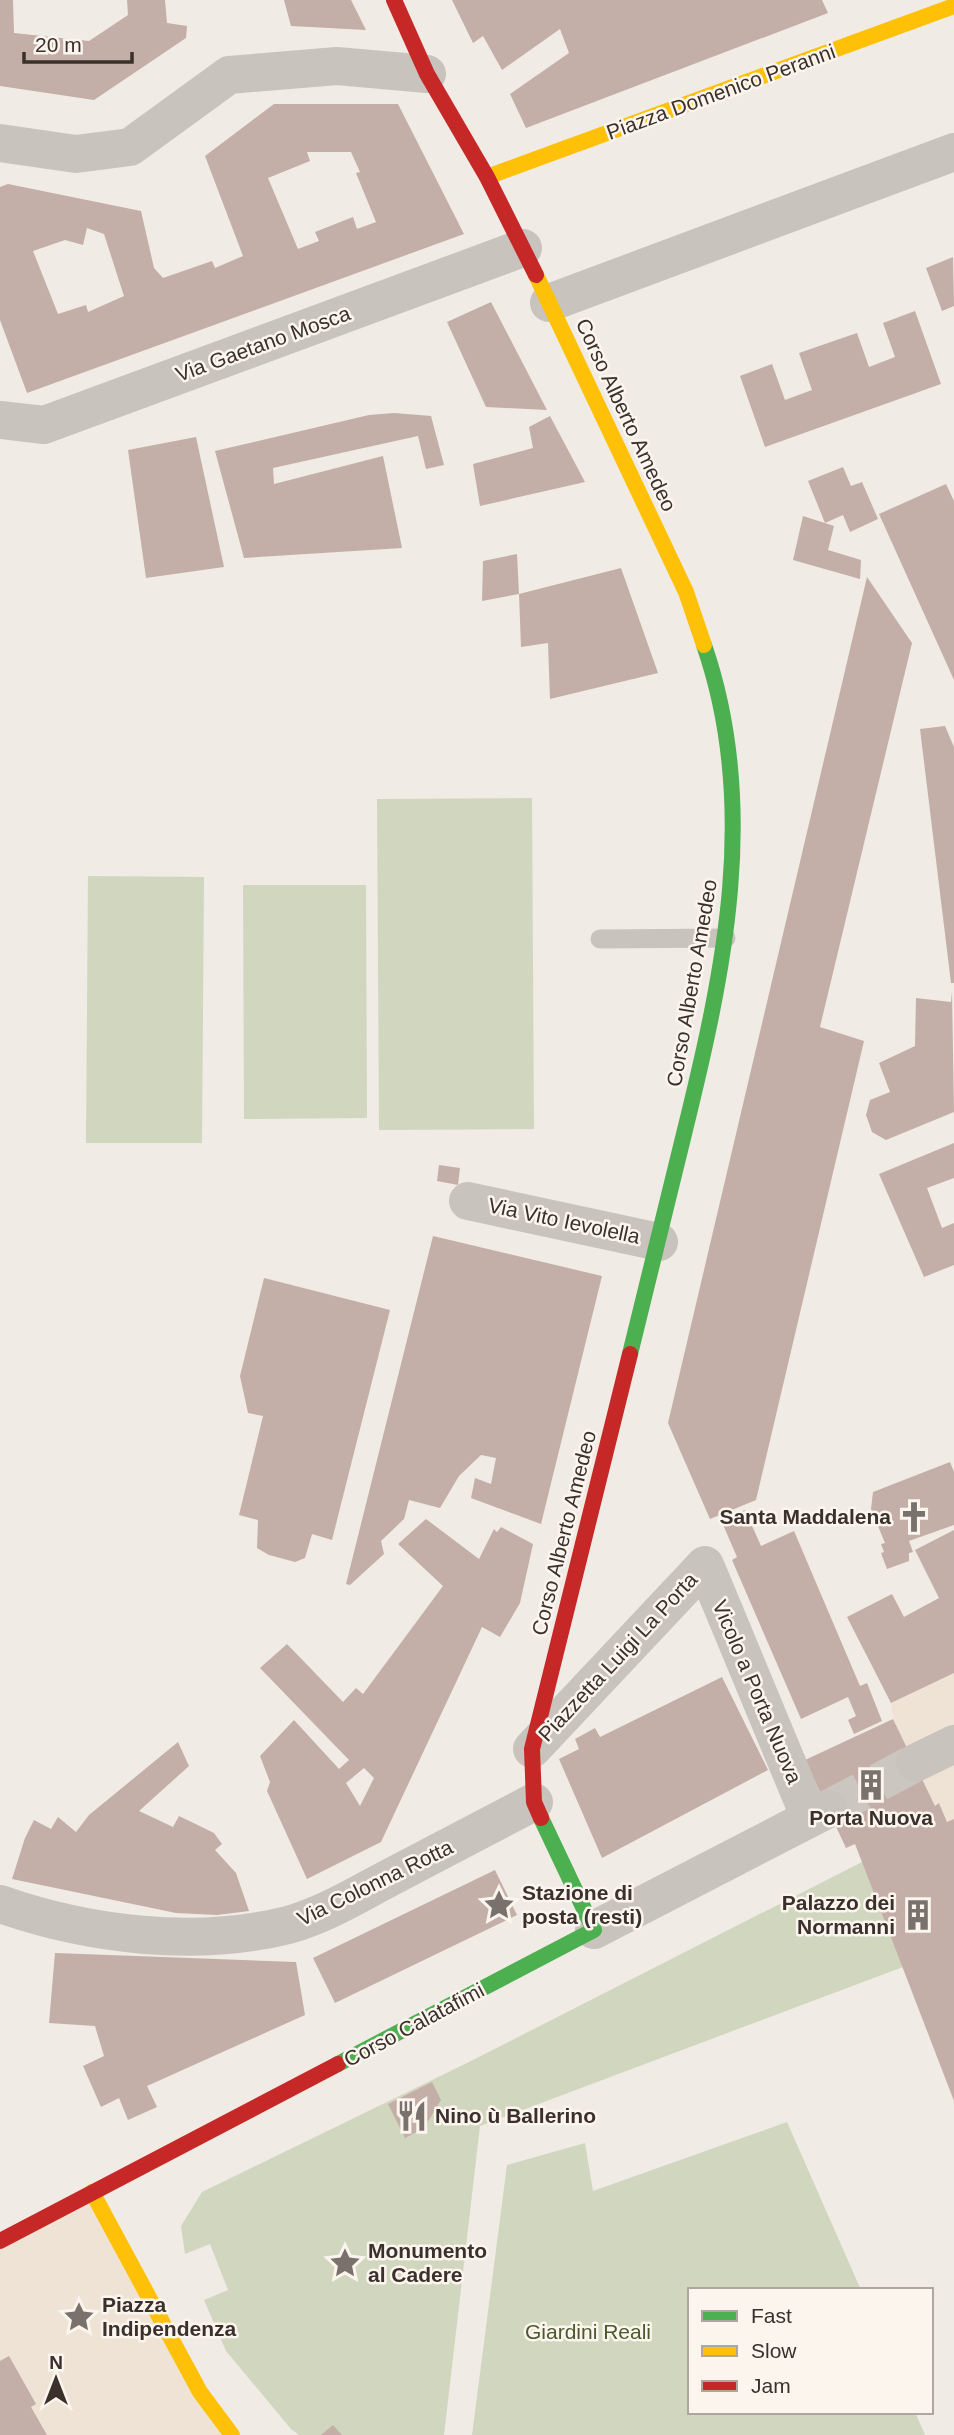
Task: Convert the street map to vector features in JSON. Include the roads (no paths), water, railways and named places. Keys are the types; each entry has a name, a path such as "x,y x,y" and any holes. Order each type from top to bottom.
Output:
{"street":[{"name":"Corso Alberto Amedeo","path":"394,0 427,74 487,177 523,248 686,592 712,668 725,728 734,794 734,860 726,938 706,1045 532,1749 534,1802 594,1930"},
{"name":"Piazza Domenico Peranni","path":"487,177 954,6"},
{"path":"0,143 76,154 130,147 229,75 337,66 427,74"},
{"path":"549,303 954,152"},
{"name":"Via Gaetano Mosca","path":"0,420 44,425 523,248"},
{"name":"Via Vito Ievolella","path":"468,1201 659,1242"},
{"name":"Piazzetta Luigi La Porta","path":"532,1749 705,1565"},
{"name":"Vicolo a Porta Nuova","path":"705,1565 819,1814"},
{"path":"915,1763 954,1744"},
{"name":"Via Colonna Rotta","path":"0,1904 79,1924 143,1933 215,1938 289,1925 346,1900 534,1802"},
{"name":"Corso Calatafimi","path":"0,2241 819,1814"},
{"path":"92,2192 200,2392 232,2435"}],"lane":[{"path":"600,939 726,938"}],"tunnel":[{"path":"828,1809 915,1763"}],"place":[{"name":"Santa Maddalena","path":"914,1517"},
{"name":"Porta Nuova","path":"871,1785"},
{"name":"Stazione di posta (resti)","path":"499,1905"},
{"name":"Palazzo dei Normanni","path":"918,1915"},
{"name":"Nino ù Ballerino","path":"412,2116"},
{"name":"Monumento al Cadere","path":"345,2263"},
{"name":"Piazza Indipendenza","path":"79,2317"}],"park label":[{"name":"Giardini Reali","path":"588,2332"}]}
